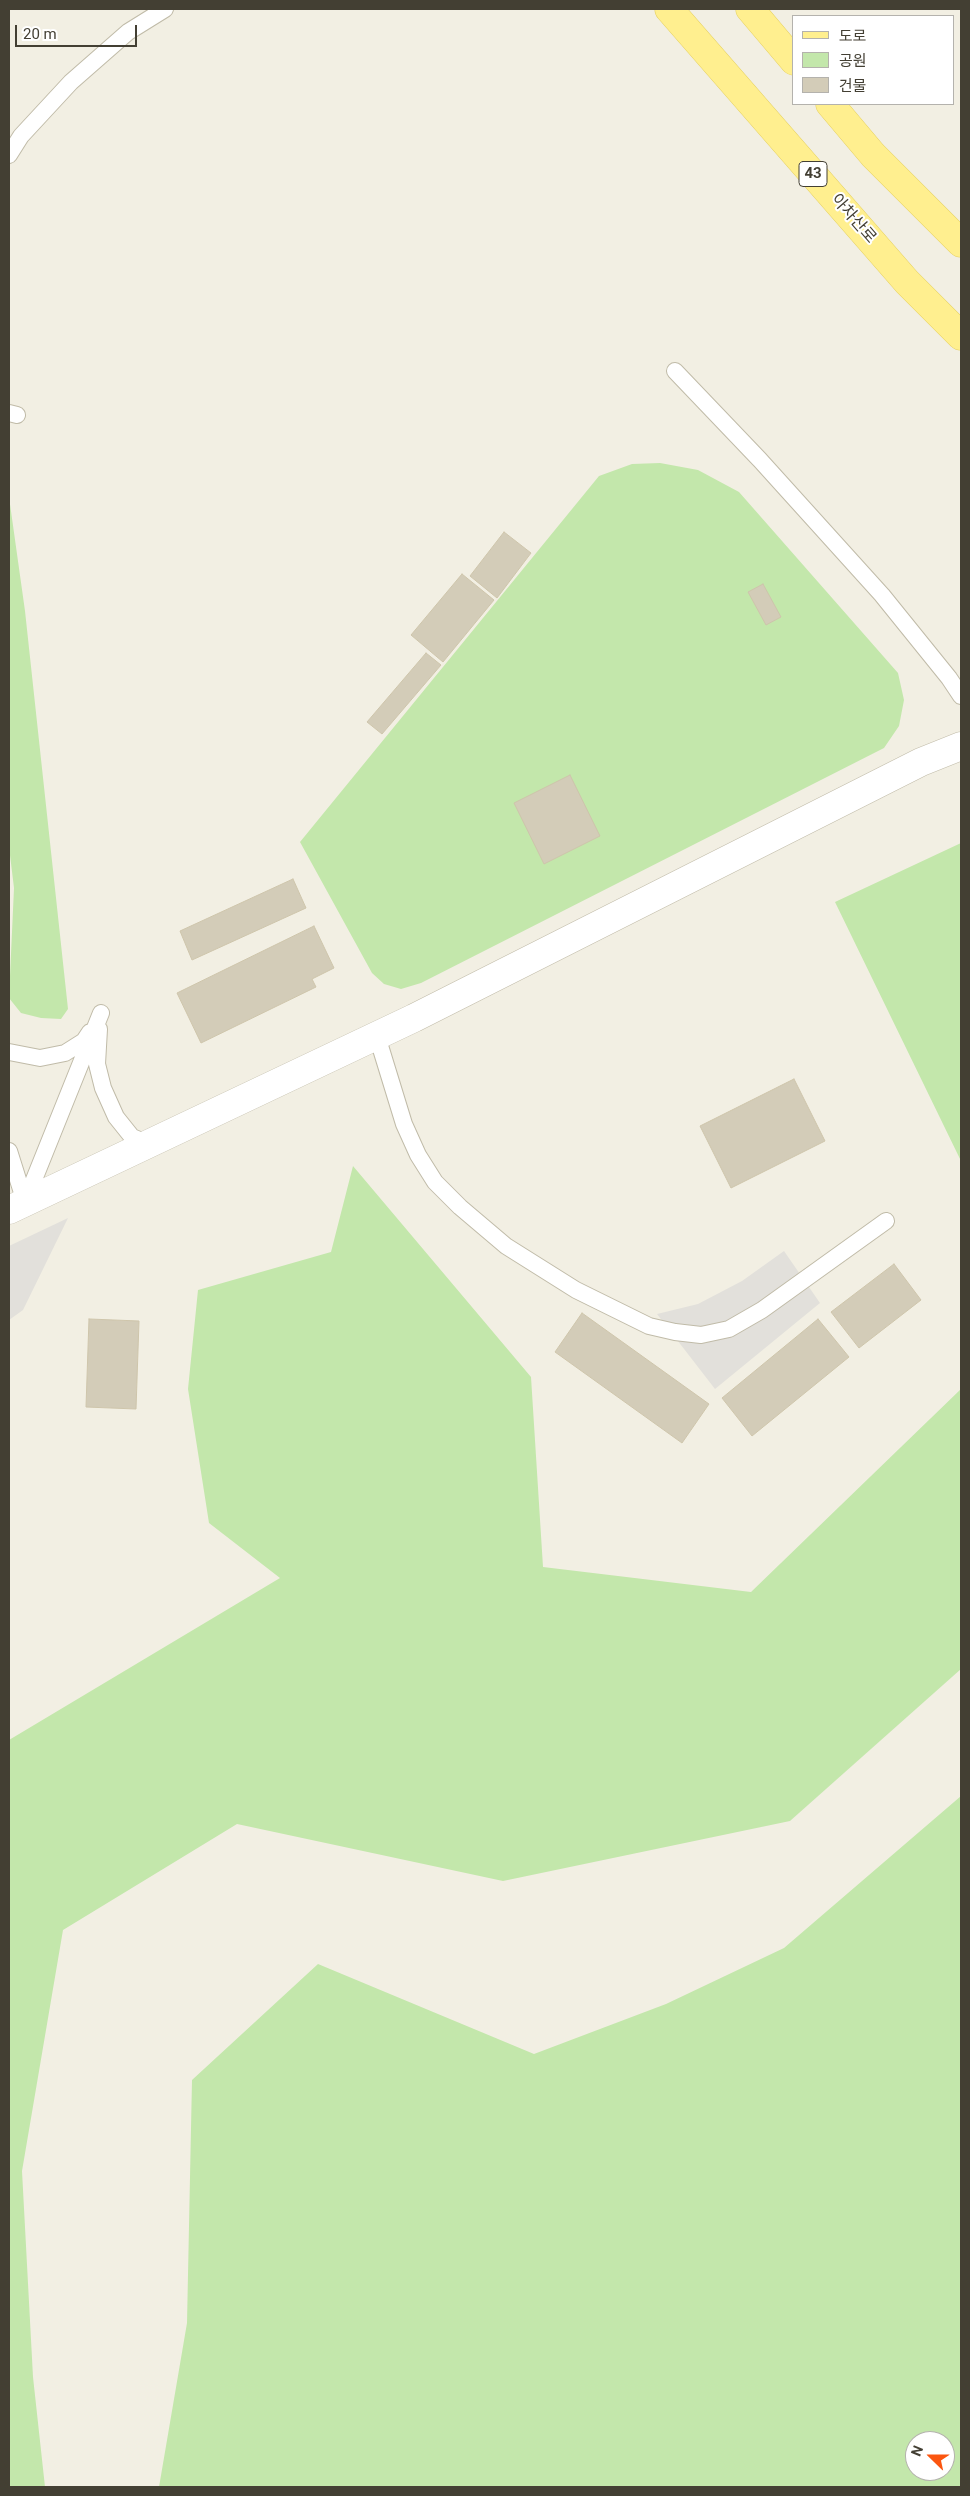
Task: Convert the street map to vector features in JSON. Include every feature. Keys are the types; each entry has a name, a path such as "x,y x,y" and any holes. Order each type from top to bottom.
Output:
{"main road":[{"name":"아차산로","path":"669,9 907,282 961,336"},
{"path":"750,9 792,59"},
{"path":"831,105 873,155 961,243"}],"street":[{"path":"17,1206 377,1036 921,762 961,746"}],"lane":[{"path":"9,155 21,136 71,82 128,32 165,9"},
{"path":"675,372 760,460 882,595 949,678 961,696"},
{"path":"9,1052 40,1058 65,1053 84,1041 101,1013"},
{"path":"101,1013 97,1064 103,1088 116,1117 132,1136 149,1144"},
{"path":"17,1206 101,1013"},
{"path":"377,1036 404,1124 418,1155 435,1182 460,1207 506,1246 576,1290 649,1326 701,1335 729,1329 762,1310 886,1222"},
{"path":"9,1151 17,1206"}],"green space":[{"path":"660,463 698,470 739,492 898,673 904,700 899,726 884,748 421,983 401,989 384,984 372,973 300,842 599,476 632,464"},
{"path":"9,497 25,611 68,1009 61,1019 41,1018 21,1013 9,998 14,888 9,847"},
{"path":"961,843 961,1161 835,902"},
{"path":"353,1166 531,1377 543,1567 751,1592 961,1389 961,1669 790,1821 503,1881 237,1824 63,1930 22,2171 33,2377 45,2487 9,2487 9,1740 280,1578 209,1523 188,1389 198,1290 331,1252"},
{"path":"961,1796 961,2487 159,2487 187,2323 192,2080 318,1964 534,2054 666,2004 784,1948"}],"shaded area":[{"path":"68,1218 23,1310 9,1320 9,1246"},
{"path":"784,1251 820,1303 715,1389 657,1314 698,1304 742,1281"}],"building":[{"path":"504,532 531,553 497,598 470,576"},
{"path":"462,574 494,600 443,662 411,635"},
{"path":"763,584 781,617 766,625 748,592"},
{"path":"426,653 441,665 382,734 367,722"},
{"path":"570,775 600,836 544,864 514,803"},
{"path":"293,879 306,908 192,960 180,931"},
{"path":"314,926 334,968 312,979 316,987 201,1043 177,993"},
{"path":"794,1079 825,1141 731,1188 700,1126"},
{"path":"894,1264 921,1300 859,1348 831,1312"},
{"path":"582,1313 709,1404 682,1443 555,1352"},
{"path":"89,1319 139,1321 136,1409 86,1407"},
{"path":"818,1319 849,1357 752,1436 722,1398"}]}
